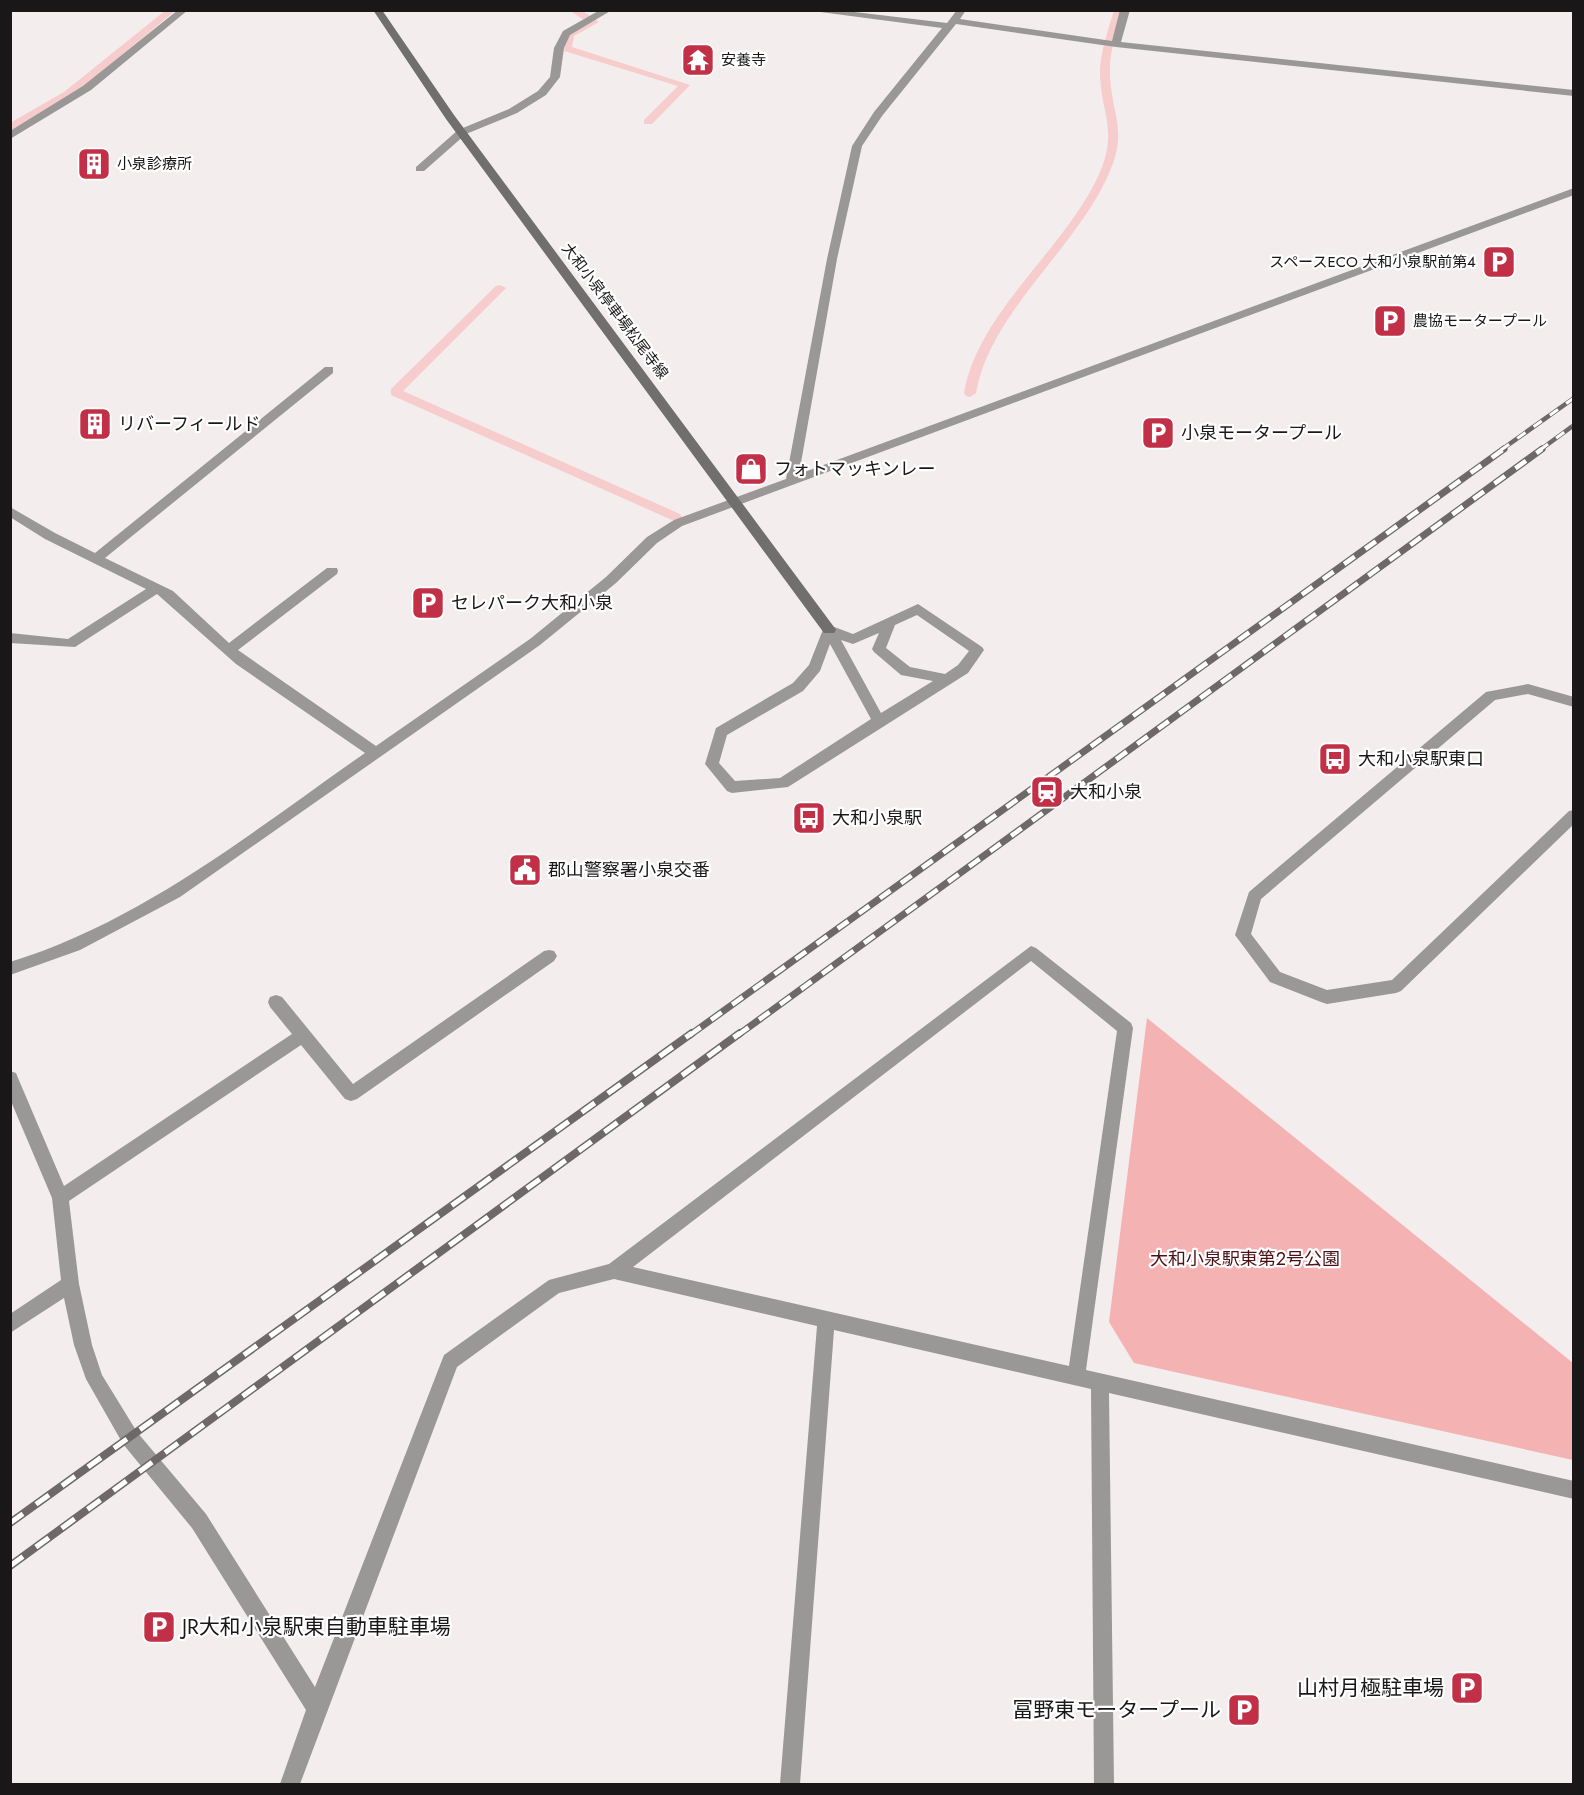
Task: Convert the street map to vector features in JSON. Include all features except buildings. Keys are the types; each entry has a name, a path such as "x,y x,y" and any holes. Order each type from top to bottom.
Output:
{"main road":[{"name":"大和小泉停車場松尾寺線","path":"377,10 462,132 829,630"}],"street":[{"path":"10,136 87,88 184,10"},
{"path":"420,169 462,132 513,111 542,93 555,77 559,48 566,33 608,10"},
{"path":"809,10 1574,93"},
{"path":"792,480 832,259 857,146 878,114 962,10"},
{"path":"1116,44 1125,10"},
{"path":"10,969 40,961 117,928 175,893 535,642 610,580 652,540 678,523 1536,207 1574,191"},
{"path":"95,559 328,370"},
{"path":"10,511 50,536 168,594 241,661 376,753"},
{"path":"229,650 332,571"},
{"path":"10,638 70,644 156,589"},
{"path":"918,609 977,650 963,669 783,783 732,787 712,764 721,732 798,687 815,667 829,630 853,639 918,609"},
{"path":"890,621 879,649 906,671 947,679"},
{"path":"829,630 879,721"},
{"path":"1574,702 1528,689 1491,696 1254,896 1243,934 1275,977 1327,997 1396,986 1567,827 1574,815"},
{"path":"290,1785 316,1708 450,1361 555,1286 614,1271 1031,952 1125,1028 1076,1377"},
{"path":"276,1002 351,1094 549,956"},
{"path":"60,1198 303,1035"},
{"path":"10,1078 60,1198 70,1284 83,1346 95,1379 130,1438 199,1521 316,1708"},
{"path":"614,1271 1574,1490"},
{"path":"10,1325 70,1284"},
{"path":"790,1785 826,1319"},
{"path":"1100,1382 1104,1785"}],"green space":[{"name":"大和小泉駅東第2号公園","path":"1147,1018 1573,1363 1573,1460 1134,1363 1109,1322"}],"waterway":[{"path":"10,128 68,94 172,10"},
{"path":"573,10 594,22 570,35 567,49 685,85 648,122"},
{"path":"970,393 973,375 983,352 1018,299 1087,206 1109,161 1115,135 1105,64 1119,10"},
{"path":"500,288 395,392 676,517"}],"railway":[{"path":"1501,450 1574,398"},
{"path":"1540,450 1574,425"},
{"path":"690,1035 1504,449"},
{"path":"738,1035 1542,449"},
{"path":"10,1523 692,1033"},
{"path":"10,1566 740,1033"}],"place":[{"name":"安養寺","path":"698,60"},
{"name":"小泉診療所","path":"94,164"},
{"name":"スペースECO 大和小泉駅前第４","path":"1499,262"},
{"name":"農協モータープール","path":"1390,321"},
{"name":"リバーフィールド","path":"95,424"},
{"name":"小泉モータープール","path":"1158,433"},
{"name":"フォトマッキンレー","path":"751,469"},
{"name":"セレパーク大和小泉","path":"428,603"},
{"name":"大和小泉駅東口","path":"1335,759"},
{"name":"大和小泉","path":"1047,792"},
{"name":"大和小泉駅","path":"809,818"},
{"name":"郡山警察署小泉交番","path":"525,870"},
{"name":"JR大和小泉駅東自動車駐車場","path":"159,1627"},
{"name":"山村月極駐車場","path":"1467,1688"},
{"name":"冨野東モータープール","path":"1244,1710"}]}
